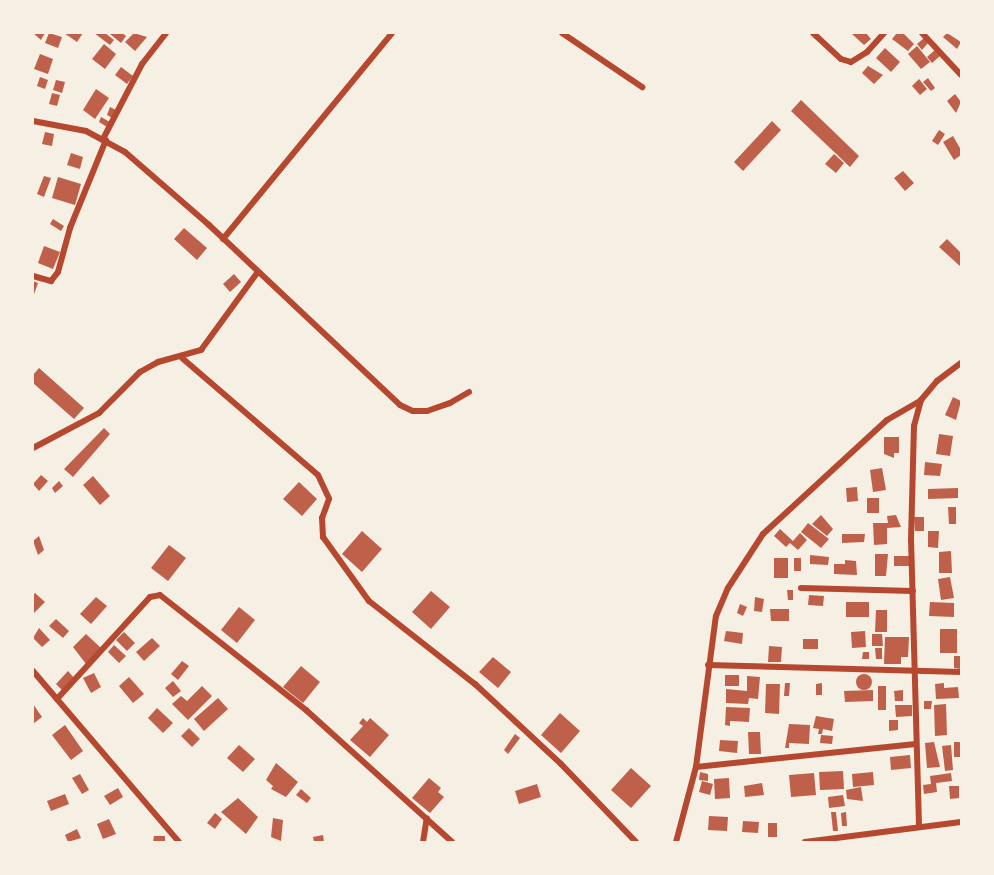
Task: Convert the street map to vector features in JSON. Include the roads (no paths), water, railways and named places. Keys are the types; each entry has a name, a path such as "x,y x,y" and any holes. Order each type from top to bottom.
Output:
{"street":[{"path":"33,276 51,281 58,272 70,228 105,139 142,64 166,33"},
{"path":"223,239 392,33"},
{"path":"562,33 642,87"},
{"path":"813,33 842,59 851,62 884,33"},
{"path":"922,33 961,75"},
{"path":"33,121 105,139 223,239 400,405 413,411 427,411 469,392"},
{"path":"33,448 99,413 140,372 158,362 182,358 201,350 257,273"},
{"path":"182,358 318,475 329,499 322,518 323,537 369,601 475,684 561,764 636,842"},
{"path":"676,842 696,767 708,665 720,606 764,534 887,420 921,400 937,381 961,363"},
{"path":"919,825 913,670 912,454 921,400"},
{"path":"801,588 912,591"},
{"path":"57,699 150,597 160,595 306,710 452,842"},
{"path":"708,665 961,672"},
{"path":"35,676 179,842"},
{"path":"696,767 916,744"},
{"path":"423,842 428,818"},
{"path":"805,842 919,825 961,822"}]}
